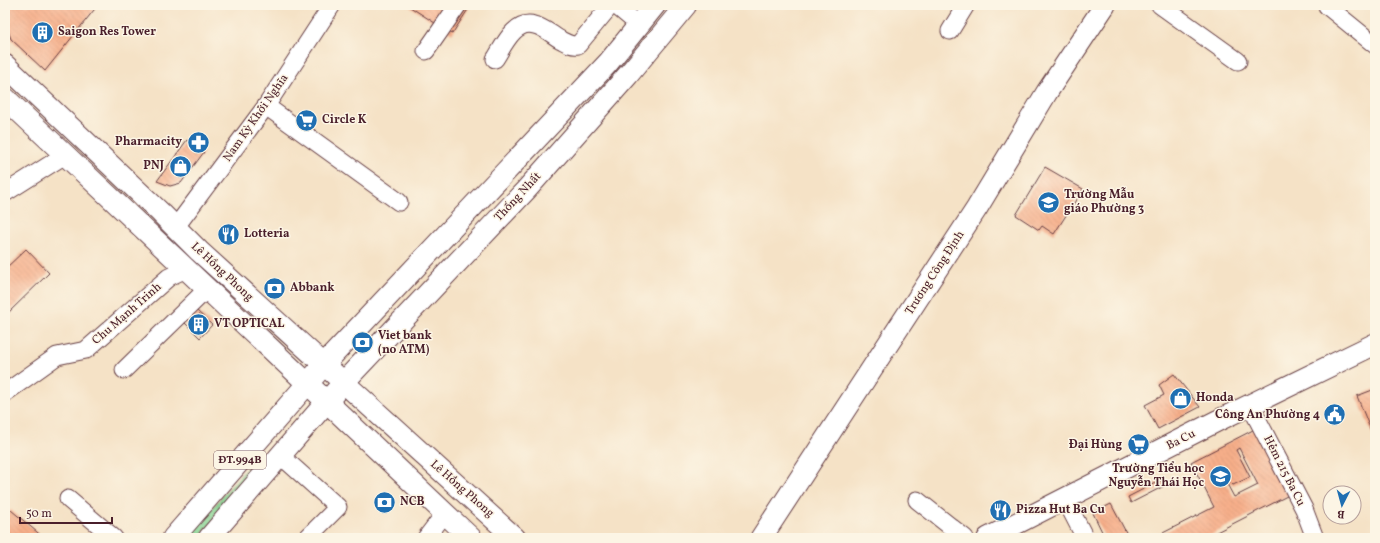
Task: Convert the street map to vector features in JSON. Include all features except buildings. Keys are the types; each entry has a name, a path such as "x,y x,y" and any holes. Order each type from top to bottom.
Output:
{"main road":[{"path":"308,384 324,365 608,62 655,5"},
{"name":"Thống Nhất","path":"327,402 343,383 526,190 628,75 686,5"},
{"name":"Trương Công Định","path":"761,538 977,208 1047,92 1105,5"},
{"name":"Lê Hồng Phong","path":"5,65 199,251 343,383 494,517 515,538"},
{"name":"Lê Hồng Phong","path":"5,98 471,538"},
{"path":"504,172 526,190"},
{"path":"162,247 175,228"},
{"path":"186,269 199,251"},
{"name":"Ba Cu","path":"988,538 1250,405 1375,344"},
{"name":"ĐT.994B","path":"173,538 308,384"},
{"name":"ĐT.994B","path":"209,538 327,402"}],"street":[{"name":"Nam Kỳ Khởi Nghĩa","path":"175,228 266,106 332,5"},
{"path":"426,51 458,5"},
{"path":"495,59 513,32 520,27 529,24 542,28 569,44 578,45 611,5"},
{"path":"615,5 639,25"},
{"path":"950,31 966,5"},
{"path":"1160,5 1238,61"},
{"path":"1327,6 1375,45"},
{"path":"266,106 399,202"},
{"path":"5,193 65,155"},
{"name":"Chu Mạnh Trinh","path":"5,393 57,356 86,350 168,277 186,269"},
{"path":"124,370 207,289"},
{"name":"Hẻm 215 Ba Cu","path":"1250,405 1304,509 1315,538"},
{"path":"280,455 338,507 307,538"},
{"path":"68,499 114,538"},
{"path":"1064,499 1085,538"},
{"path":"917,500 964,538"},
{"path":"426,538 445,513"}],"green space":[{"path":"260,453 266,458 265,461 199,538 186,538"}],"place":[{"name":"Saigon Res Tower","path":"42,32"},
{"name":"Circle K","path":"306,120"},
{"name":"Pharmacity","path":"198,142"},
{"name":"PNJ","path":"180,166"},
{"name":"Trường Mẫu giáo Phường 3","path":"1049,202"},
{"name":"Lotteria","path":"229,234"},
{"name":"Abbank","path":"275,288"},
{"name":"VT OPTICAL","path":"198,324"},
{"name":"Viet bank (no ATM)","path":"363,343"},
{"name":"Honda","path":"1180,398"},
{"name":"Công An Phường 4","path":"1335,415"},
{"name":"Đại Hùng","path":"1138,445"},
{"name":"Trường Tiểu học Nguyễn Thái Học","path":"1220,476"},
{"name":"NCB","path":"385,502"},
{"name":"Pizza Hut Ba Cu","path":"1001,510"}]}
